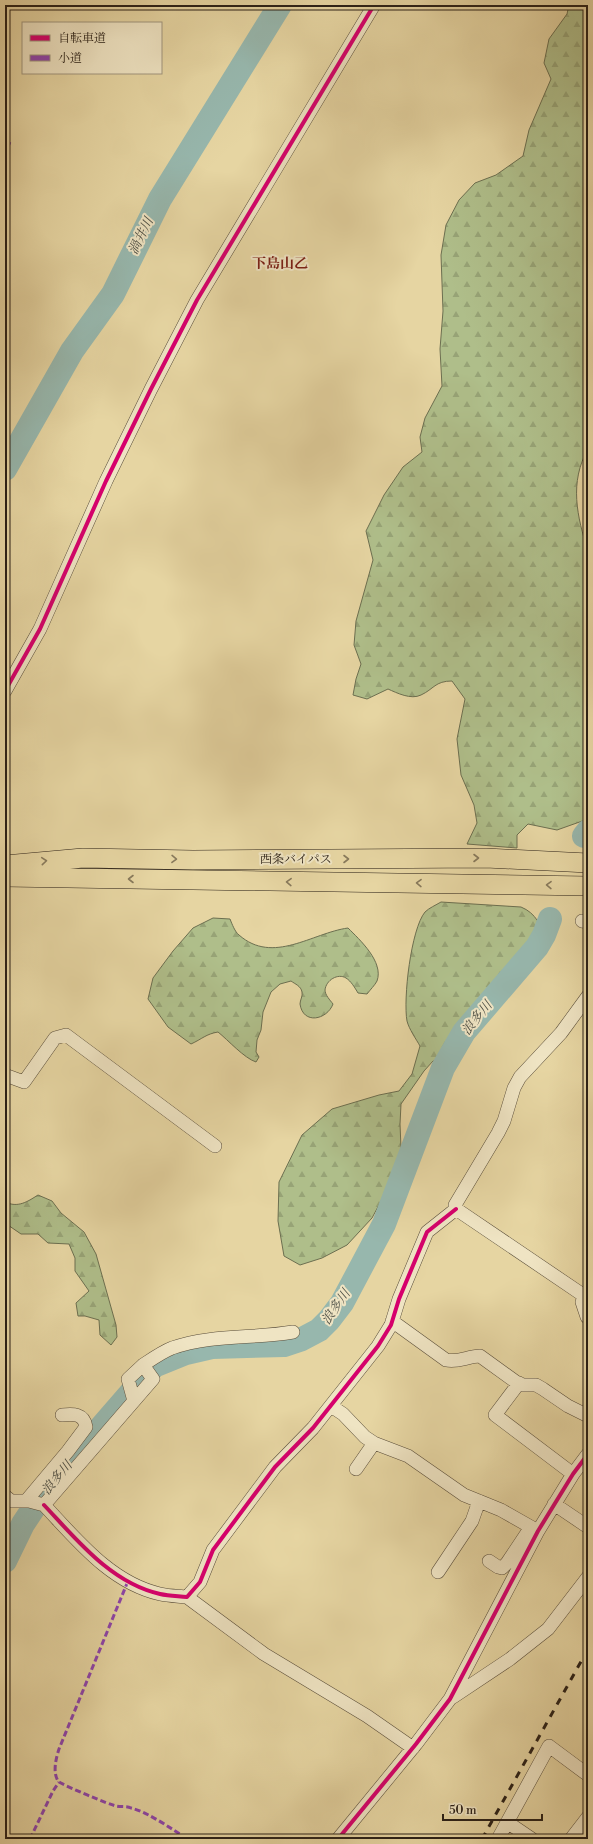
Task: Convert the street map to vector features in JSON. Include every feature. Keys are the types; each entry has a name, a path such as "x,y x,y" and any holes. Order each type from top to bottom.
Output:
{"highway":[{"name":"西条バイパス","path":"5,865 83,858 193,860 486,858 588,863"},
{"name":"西条バイパス","path":"5,877 588,886"}],"street":[{"path":"5,691 40,629 123,446 197,300 374,5"},
{"path":"456,1209 456,1201 504,1121 517,1083 561,1033 588,996"},
{"path":"5,1075 24,1082 55,1038 66,1034 215,1146"},
{"path":"456,1209 587,1294 582,1302 587,1317"},
{"path":"187,1597 200,1582 208,1560 217,1544 276,1467 313,1428 378,1346 392,1321 399,1299 427,1232 456,1209"},
{"path":"392,1321 446,1360 454,1362 473,1356 480,1356 519,1383 536,1386 543,1389 568,1406 588,1416"},
{"path":"132,1394 128,1379 147,1370 171,1349 195,1341 221,1337 294,1332"},
{"path":"35,1503 132,1394 153,1380 147,1370"},
{"path":"519,1383 495,1415 573,1474"},
{"path":"331,1406 343,1414 365,1437 374,1443 408,1456 464,1495 501,1510 534,1529"},
{"path":"35,1503 68,1451 86,1426 82,1418 76,1414 62,1415"},
{"path":"356,1469 374,1443"},
{"path":"489,1562 502,1568 507,1563 554,1504 588,1454"},
{"path":"5,1496 12,1501 35,1503 90,1554 128,1581 160,1594 187,1597 268,1657 367,1716 413,1748"},
{"path":"438,1572 472,1520 479,1501"},
{"path":"554,1504 588,1527"},
{"path":"338,1839 413,1748 450,1699 534,1529"},
{"path":"450,1699 510,1659 548,1629 588,1577"},
{"path":"498,1839 549,1746 588,1775"},
{"path":"571,1839 588,1817"},
{"path":"507,1822 532,1839"}],"green space":[{"path":"569,5 588,5 588,449 578,474 577,500 578,512 588,551 588,819 557,830 528,824 517,835 517,848 467,844 477,823 474,805 461,775 457,739 465,699 452,681 442,682 425,693 413,697 388,689 367,699 353,695 361,664 354,645 356,621 373,560 366,531 384,495 403,467 422,452 420,437 425,418 442,386 440,349 443,311 441,255 446,225 459,200 475,183 496,175 523,156 529,130 551,79 544,63 549,39 567,14"},
{"path":"441,902 521,907 534,916 547,940 541,954 533,966 513,990 472,1033 457,1057 441,1061 433,1061 424,1071 401,1104 401,1148 388,1188 372,1218 347,1245 322,1258 300,1265 284,1256 278,1221 279,1182 302,1135 332,1109 379,1095 399,1091 412,1074 420,1046 407,1021 406,997 409,965 412,948 420,921 425,912"},
{"path":"213,918 230,919 239,935 252,944 265,947 293,945 334,931 348,928 370,952 374,959 377,966 377,981 367,994 358,993 346,978 339,976 333,978 326,986 325,992 333,1004 326,1014 315,1018 306,1015 302,1011 300,1004 302,994 299,987 291,981 280,984 271,992 263,1012 261,1030 257,1040 256,1052 259,1057 256,1062 241,1053 218,1032 207,1035 191,1044 168,1027 148,999 153,978 173,951 193,928"},
{"path":"38,1195 52,1201 61,1213 84,1232 96,1254 116,1325 117,1337 111,1345 100,1335 99,1320 85,1316 78,1316 76,1303 89,1291 75,1271 75,1258 69,1244 48,1243 38,1234 21,1234 5,1223 5,1202 10,1204 18,1204 26,1202"}],"waterway":[{"name":"渦井川","path":"5,469 72,351 113,294 160,199 280,5"},
{"name":"浪多川","path":"584,836 588,831"},
{"name":"浪多川","path":"5,1561 23,1524 43,1494 154,1366 186,1353 212,1347 284,1345 302,1339 319,1330 329,1320 342,1303 384,1224 443,1068 464,1032 537,947 544,935 550,919"}],"railway":[{"path":"482,1839 588,1649"}],"marked path":[{"path":"5,142 11,144"},
{"path":"128,1581 59,1749 56,1761 56,1775 57,1779 62,1784 112,1805 129,1807 145,1813 188,1839"},
{"path":"30,1839 53,1791 59,1782"}],"cycle path":[{"path":"5,691 40,629 106,481 197,300 374,5"},
{"path":"44,1505 82,1546 110,1570 142,1588 160,1594 187,1597 200,1582 213,1550 275,1467 313,1428 378,1346 391,1325 399,1299 427,1232 456,1209"},
{"path":"338,1839 416,1744 450,1699 538,1531 573,1474 588,1454"}],"district":[{"name":"下島山乙","path":"280,264"}]}
